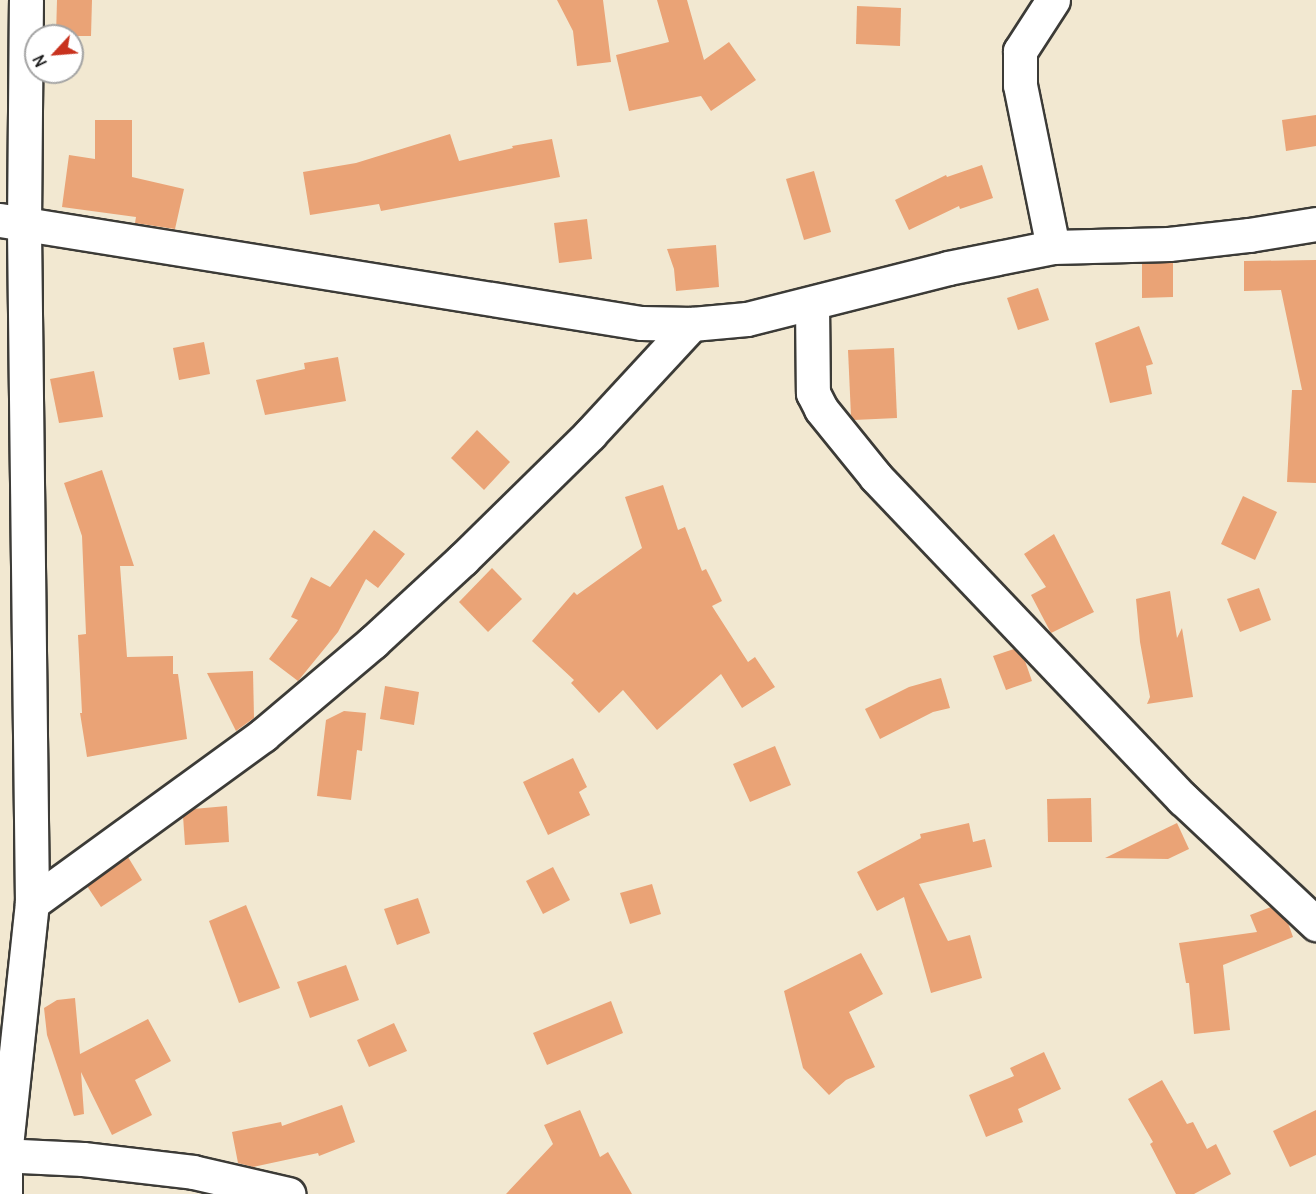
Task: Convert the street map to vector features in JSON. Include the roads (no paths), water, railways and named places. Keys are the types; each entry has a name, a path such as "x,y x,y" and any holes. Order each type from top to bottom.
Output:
{"street":[{"path":"5,1194 3,1155 32,903 12,223 27,0"},
{"path":"1053,0 1020,51 1020,74 1053,247"},
{"path":"12,223 641,323 692,324 747,319 948,268 1053,247 1168,244 1249,235 1316,224"},
{"path":"812,304 813,393 821,409 876,477 1183,799 1316,924"},
{"path":"32,903 263,735 373,642 463,559 590,434 692,324"},
{"path":"3,1155 83,1160 193,1172 288,1194"}]}
